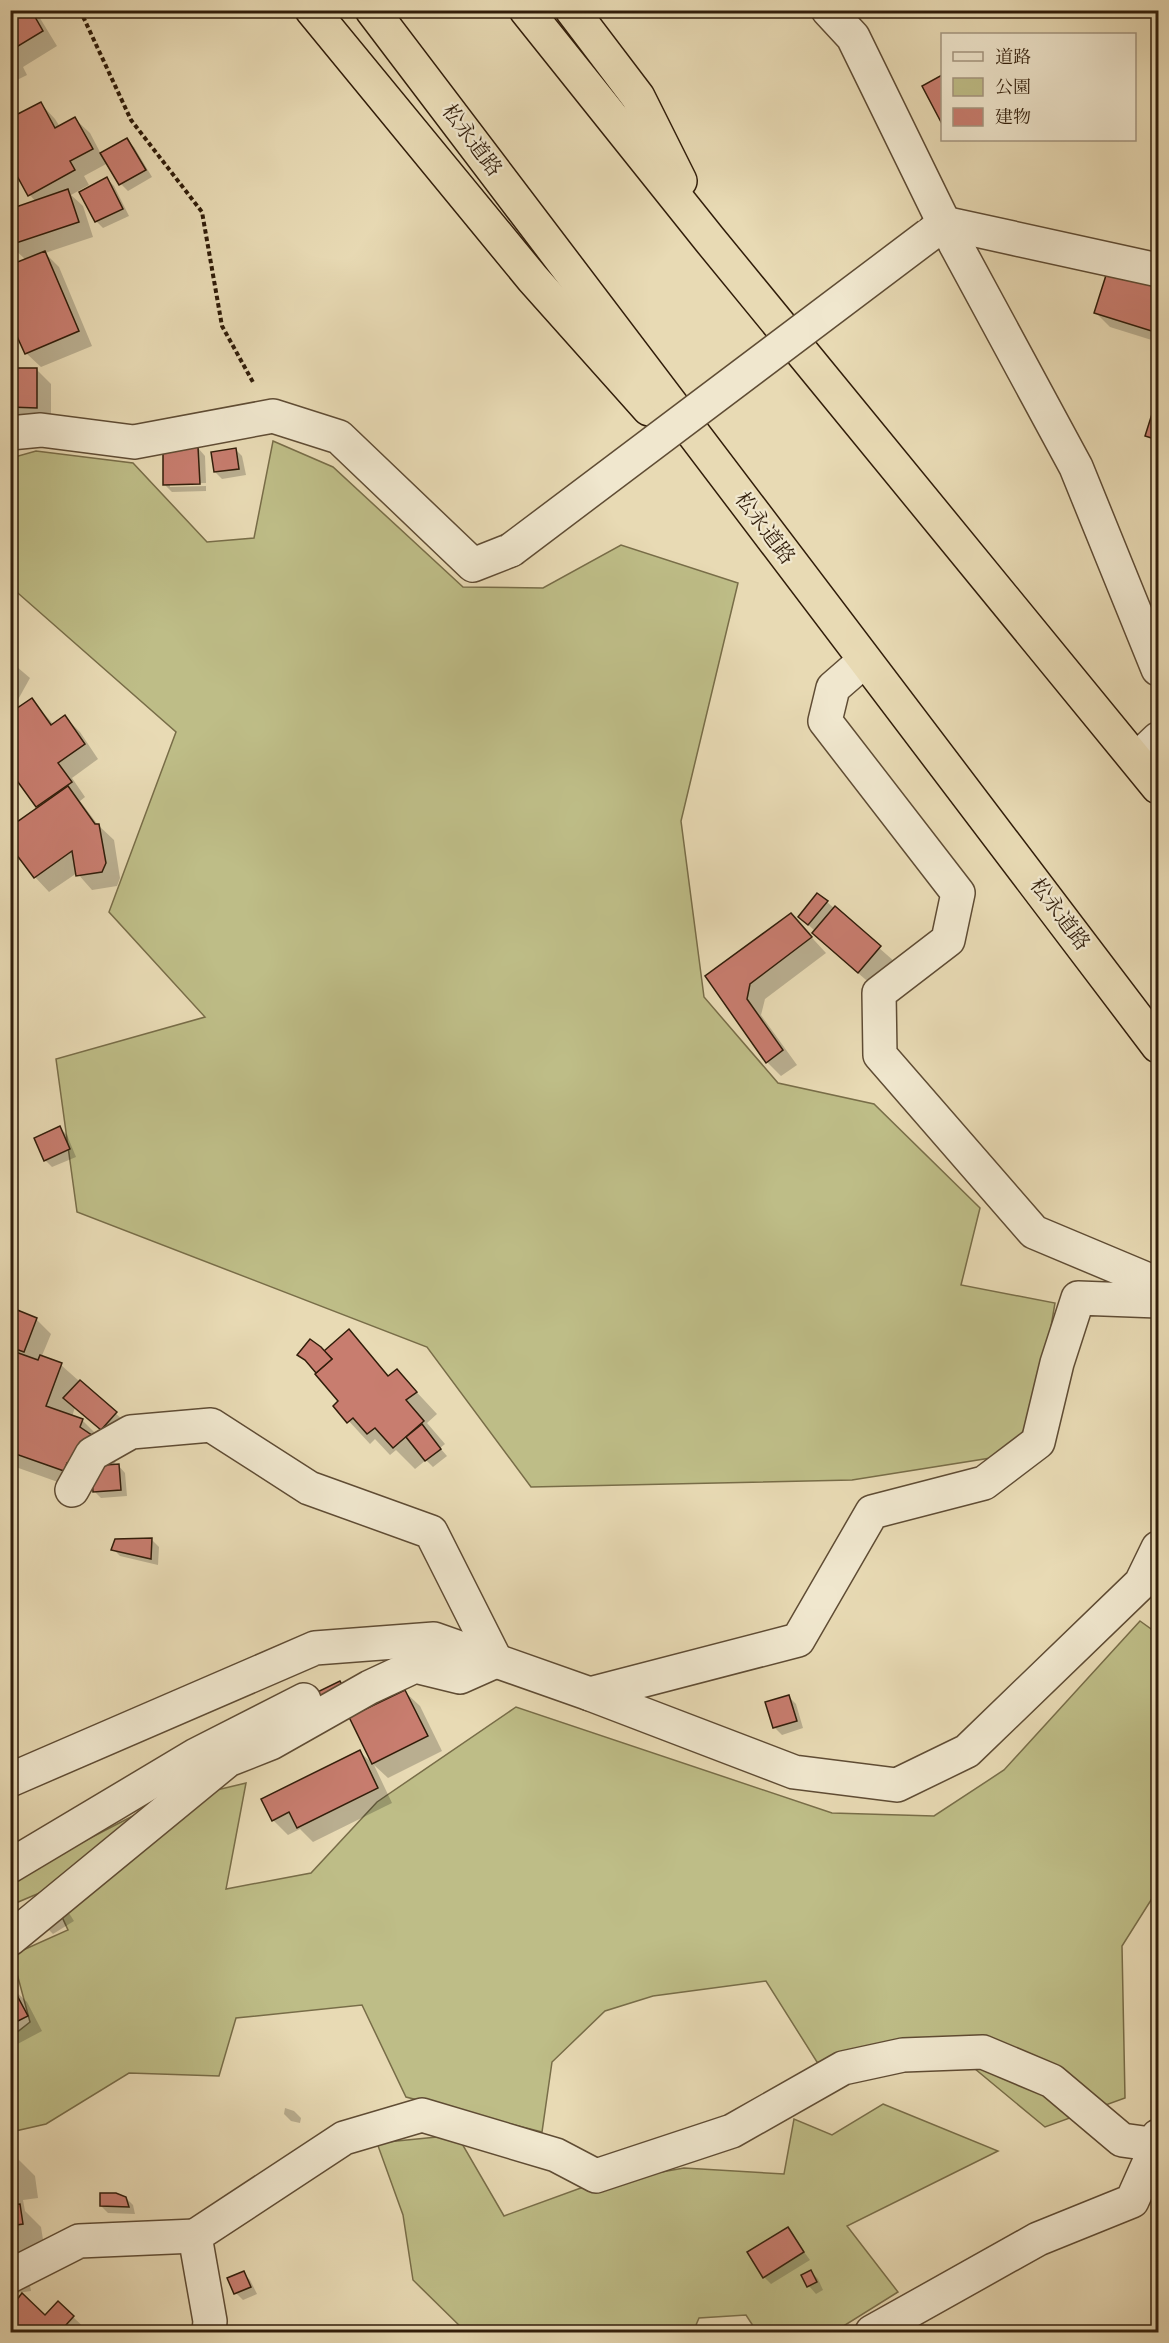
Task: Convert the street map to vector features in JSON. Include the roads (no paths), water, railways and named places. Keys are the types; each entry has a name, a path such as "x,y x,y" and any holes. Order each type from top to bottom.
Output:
{"highway":[{"path":"312,10 533,279 814,594"},
{"name":"松永道路","path":"372,10 1158,1046"},
{"path":"526,10 710,240 1148,749 1158,787"},
{"path":"572,10 638,97 710,240"}],"street":[{"path":"828,10 853,37 937,229 1076,467 1158,669"},
{"path":"10,433 41,430 134,442 273,416 339,436 473,565 511,550 937,229 1158,270"},
{"path":"864,661 833,688 825,721 958,892 948,940 879,993 880,1055 1034,1232 1158,1284"},
{"path":"590,1694 798,1640 872,1512 984,1483 1038,1442 1057,1363 1078,1298 1158,1301"},
{"path":"72,1490 92,1454 131,1432 211,1425 309,1488 431,1532 496,1661"},
{"path":"10,1780 315,1648 434,1639 590,1694 794,1772 897,1785 967,1751 1141,1583 1158,1548"},
{"path":"10,1866 196,1755 371,1666 368,1644"},
{"path":"10,1940 228,1760 271,1743 370,1687 416,1666 460,1677 496,1661"},
{"path":"10,2276 79,2241 195,2236 344,2138 422,2115 556,2156 596,2176 732,2131 843,2068 903,2055 983,2052 1052,2081 1122,2140 1158,2142 1132,2201 1038,2239 872,2332"},
{"path":"195,2236 210,2321 209,2332"}]}
